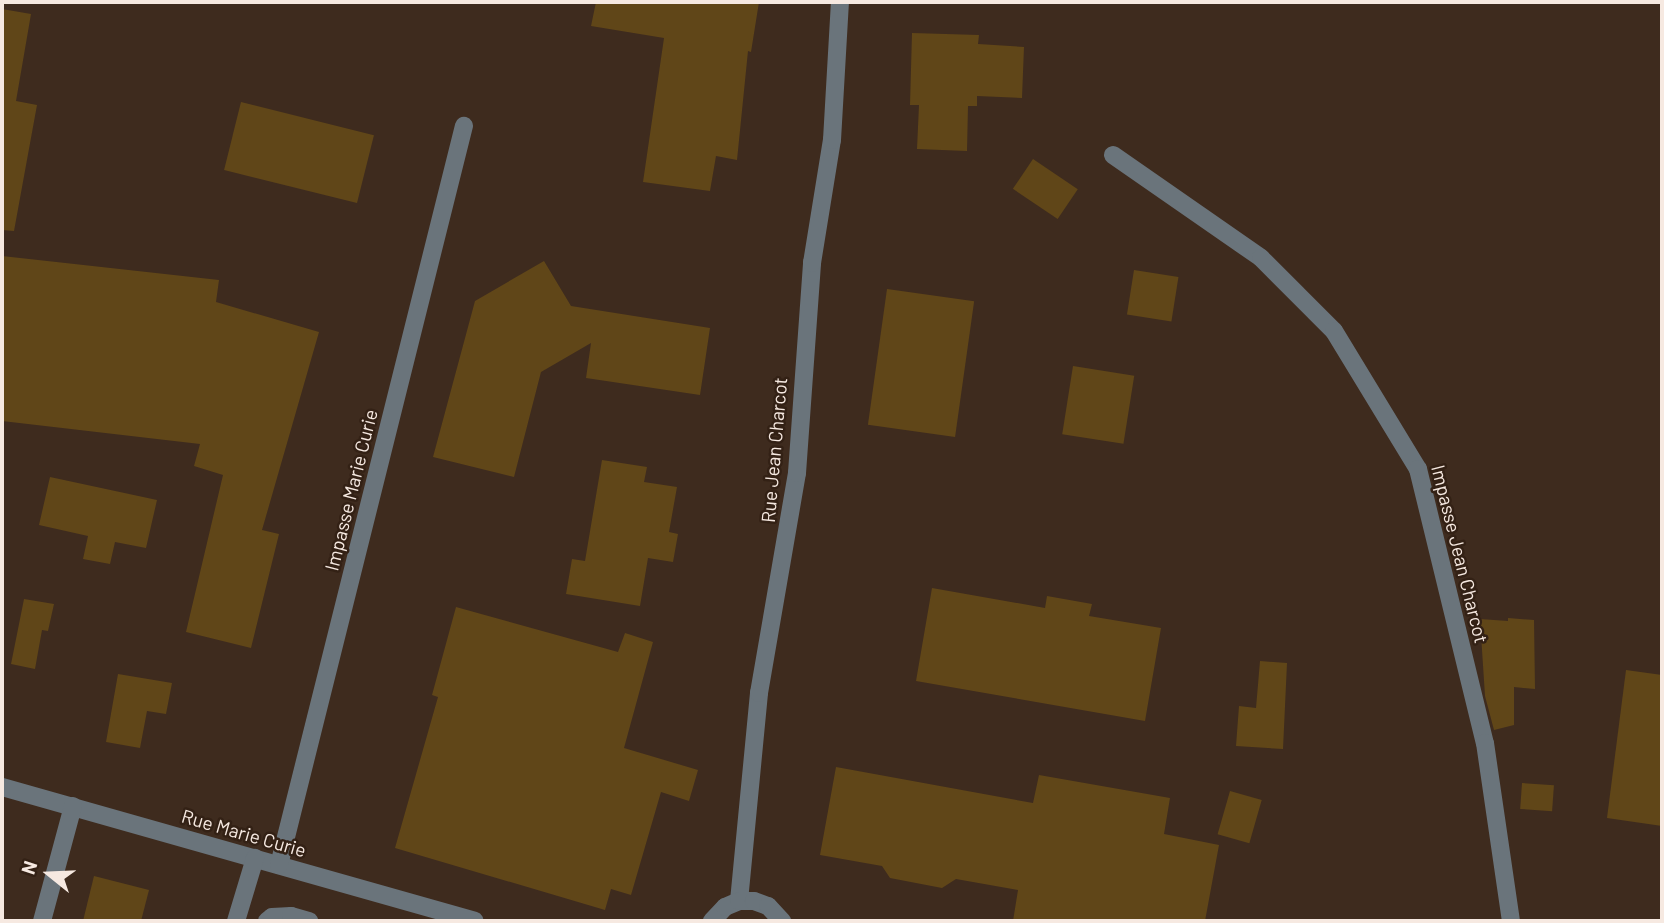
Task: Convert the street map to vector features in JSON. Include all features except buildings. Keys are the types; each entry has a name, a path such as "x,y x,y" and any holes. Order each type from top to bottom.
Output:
{"street":[{"name":"Rue Jean Charcot","path":"739,901 759,693 797,473 812,263 832,140 840,2"},
{"name":"Impasse Marie Curie","path":"279,865 464,126"},
{"name":"Impasse Jean Charcot","path":"1113,155 1261,258 1334,331 1418,469 1485,743 1511,921"},
{"name":"Rue Marie Curie","path":"2,787 474,921"},
{"path":"42,921 73,806"},
{"path":"236,921 255,858"},
{"path":"712,921 725,907 739,901 754,901 768,906 782,921"},
{"path":"267,921 272,917 291,916 309,921"}]}
